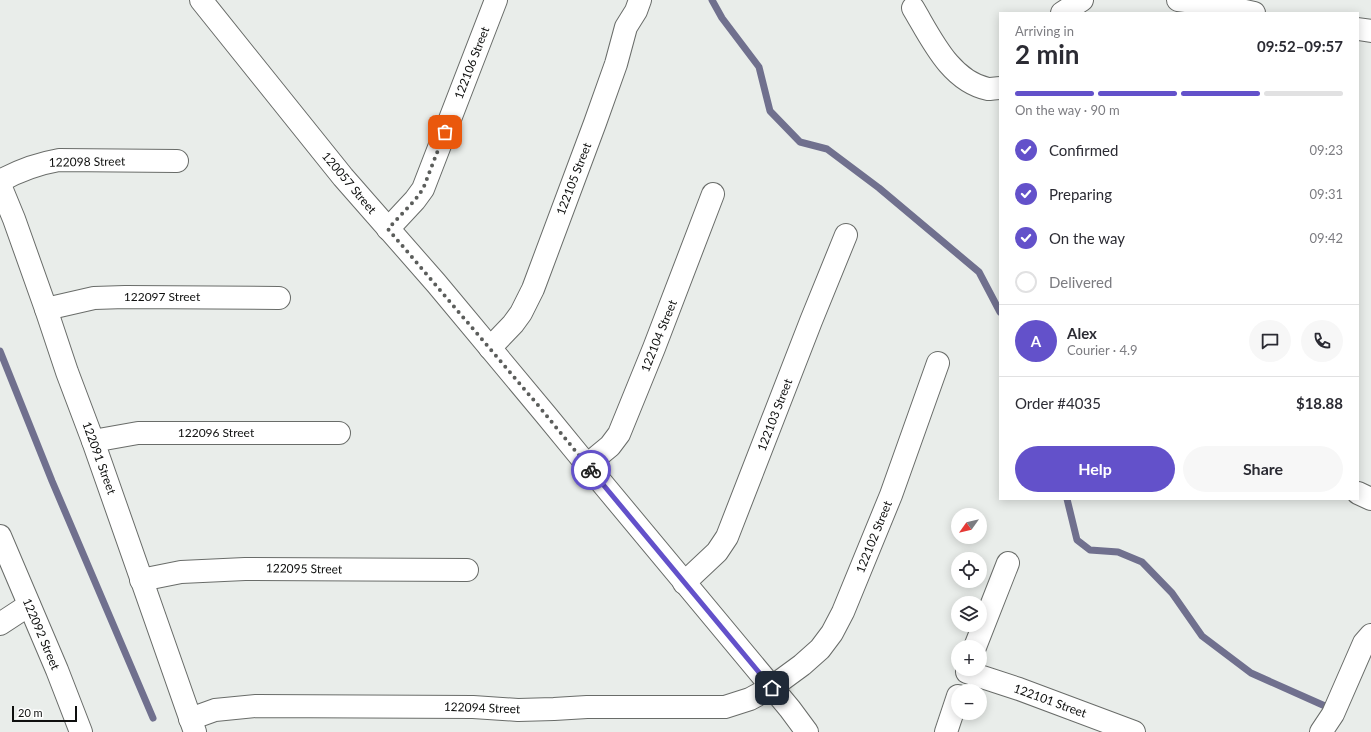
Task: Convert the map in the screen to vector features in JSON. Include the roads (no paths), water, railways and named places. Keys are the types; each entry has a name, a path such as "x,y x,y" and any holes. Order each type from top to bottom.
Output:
{"street":[{"name":"120057 Street","path":"201,0 343,177 490,348 807,732"},
{"name":"122106 Street","path":"388,229 415,200 423,189 496,0"},
{"name":"122105 Street","path":"490,348 513,324 521,313 533,289 616,64 622,37 626,27 636,11 640,0"},
{"path":"1064,12 1082,0"},
{"path":"1178,0 1219,3 1250,12"},
{"path":"913,8 950,66 966,79 976,84 988,89 999,88"},
{"path":"1359,29 1371,31"},
{"name":"122098 Street","path":"0,181 23,169 42,163 59,160 177,161"},
{"name":"122091 Street","path":"0,185 14,219 193,726"},
{"name":"122104 Street","path":"587,466 610,446 622,428 686,268 713,194"},
{"name":"122103 Street","path":"684,583 717,552 727,537 846,235"},
{"name":"122097 Street","path":"46,309 94,298 279,298"},
{"name":"122102 Street","path":"772,688 820,649 832,633 843,612 891,495 938,363"},
{"name":"122096 Street","path":"93,441 138,433 339,433"},
{"path":"1359,493 1371,499"},
{"name":"122092 Street","path":"0,536 57,670 81,732"},
{"path":"979,640 1008,563"},
{"name":"122095 Street","path":"141,580 182,572 245,569 467,570"},
{"path":"0,624 29,605"},
{"path":"1321,732 1332,714 1364,643 1371,634"},
{"name":"122101 Street","path":"965,677 1019,689 1134,732"},
{"name":"122094 Street","path":"193,726 215,710 256,706 473,707 518,710 554,710 587,707 725,707 750,699 772,688"},
{"path":"946,732 951,717"}],"waterway":[{"path":"712,0 722,18 759,67 770,111 800,142 827,149 879,188 979,272 999,310"},
{"path":"0,351 52,481 153,718"},
{"path":"1067,500 1077,540 1090,550 1118,552 1142,562 1172,593 1202,636 1251,673 1325,706"}]}
